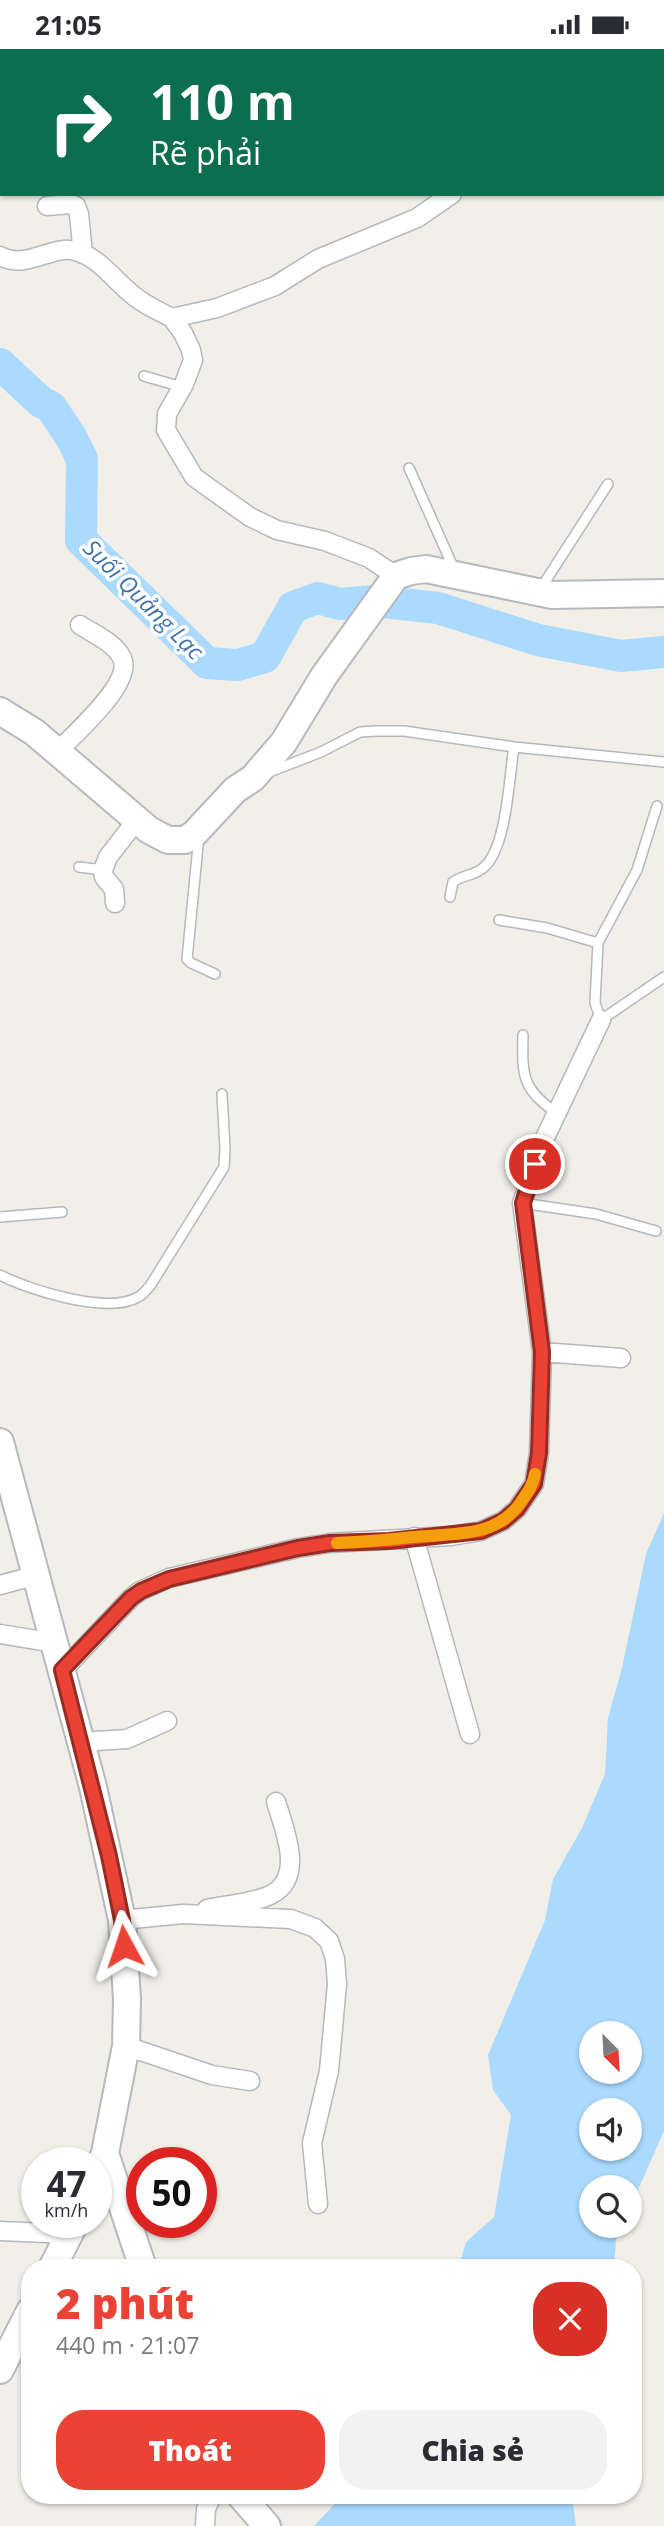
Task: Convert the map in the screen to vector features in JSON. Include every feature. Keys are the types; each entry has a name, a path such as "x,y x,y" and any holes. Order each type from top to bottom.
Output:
{"main road":[{"path":"0,711 34,732 136,821 168,840 185,840 194,834 235,790 253,778 284,742 324,676 392,580 411,571 426,569 552,594 664,593"},
{"path":"0,1443 81,1742 122,1920 127,1999 126,2046 105,2147"},
{"path":"112,2191 139,2259"},
{"path":"57,2259 68,2238"},
{"path":"0,2370 21,2329"},
{"path":"248,2504 267,2526"}],"street":[{"path":"172,318 217,308 275,286 318,260 417,218 449,196"},
{"path":"47,206 76,206 83,254"},
{"path":"0,256 8,261 27,260 63,249 83,254 139,300 172,318 183,333 193,360 182,387 166,414 166,430 194,477 250,517 278,530 325,541 369,558 392,580"},
{"path":"56,753 116,689 124,673 123,659 111,645 80,625"},
{"path":"115,903 114,889 104,877 103,870 108,857 136,821"},
{"path":"62,1670 131,1598 169,1579 298,1548 330,1543 451,1536 481,1531 503,1521 517,1509 534,1484 539,1453 542,1352 523,1203 542,1143 601,1020"},
{"path":"542,1352 621,1358"},
{"path":"414,1537 433,1609 457,1679 470,1734"},
{"path":"0,1585 37,1575"},
{"path":"0,1634 55,1643"},
{"path":"81,1742 127,1739 167,1721"},
{"path":"183,1915 267,1896 282,1887 287,1877 290,1854 276,1802"},
{"path":"122,1920 183,1915 291,1919 316,1929 329,1941 335,1959 337,1984 329,2071 312,2143 318,2203"},
{"path":"126,2046 212,2075 250,2081"},
{"path":"0,2231 21,2230"},
{"path":"205,2526 208,2504"}],"lane":[{"path":"144,376 182,387"},
{"path":"409,468 457,575"},
{"path":"539,592 608,484"},
{"path":"253,778 321,753 360,732 404,731 514,747 664,762"},
{"path":"450,897 453,882 458,878 471,876 485,867 494,853 500,836 514,747"},
{"path":"657,806 637,870 598,943 595,1003 601,1020 664,977"},
{"path":"194,834 198,846 187,959 201,969 215,974"},
{"path":"79,867 103,870"},
{"path":"499,920 547,928 598,943"},
{"path":"523,1035 525,1081 537,1100 558,1114"},
{"path":"0,1275 20,1285 61,1298 118,1303 140,1296 150,1286 224,1167 222,1094"},
{"path":"523,1203 596,1214 656,1231"},
{"path":"0,1217 62,1212"}],"water":[{"path":"664,1513 664,2131 642,2181 642,2175 579,2175 579,2238 617,2238 615,2259 461,2259 466,2242 494,2217 511,2115 493,2090 488,2055 545,1920 553,1879 582,1828 605,1774 608,1718 622,1668 646,1554"},
{"path":"335,2504 573,2504 576,2526 314,2526"}],"waterway":[{"name":"Suối Quảng Lạc","path":"0,364 41,402 51,407 82,459 81,540 207,663 238,665 265,657 293,607 318,598 340,604 374,601 438,608 538,640 621,656 664,652"}],"slow traffic":[{"path":"337,1543 451,1536 481,1531 503,1521 517,1509 534,1484 535,1474"}],"route":[{"path":"124,1946 122,1920 109,1856 62,1670 131,1598 169,1579 258,1556 330,1543 389,1541 481,1531 503,1521 517,1509 534,1484 539,1453 542,1352 523,1203 535,1164"}]}
